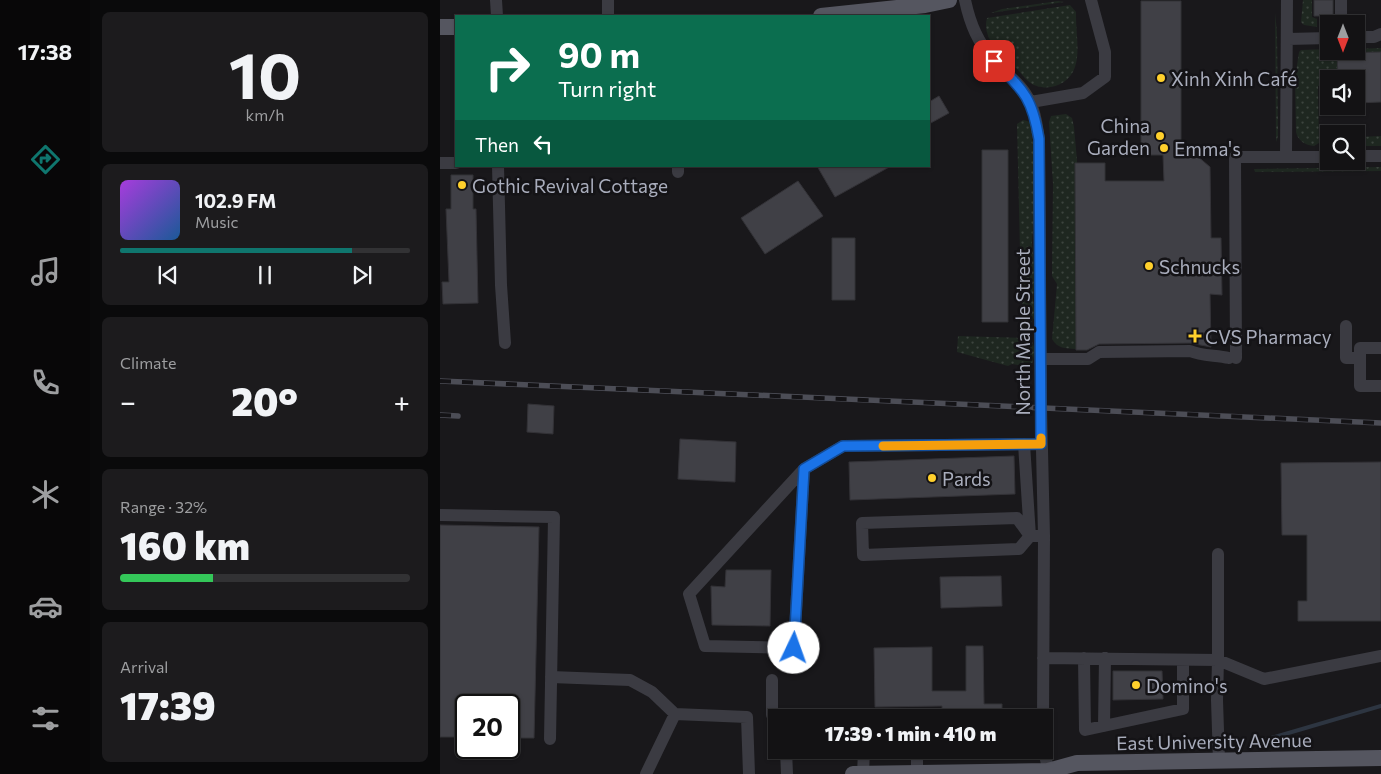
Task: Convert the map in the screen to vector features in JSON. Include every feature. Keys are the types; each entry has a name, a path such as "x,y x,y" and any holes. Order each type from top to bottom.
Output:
{"main road":[{"path":"826,15 878,4 949,0"},
{"path":"440,27 455,27"},
{"name":"East University Avenue","path":"853,774 1051,773 1077,763 1381,758"}],"street":[{"path":"496,0 497,15"},
{"path":"608,0 608,15"},
{"name":"North Maple Street","path":"965,0 974,31 982,45 994,61 1022,88 1031,102 1039,139 1041,444 1044,536 1043,709"},
{"path":"1031,102 1083,93 1105,78 1105,52 1091,0"},
{"path":"1286,157 1288,0"},
{"path":"1340,0 1341,15"},
{"path":"1365,37 1379,36"},
{"path":"1288,39 1320,38"},
{"path":"1365,156 1381,156"},
{"path":"1041,359 1088,359 1098,352 1190,351 1198,354 1215,354 1233,358 1235,157 1320,157"},
{"path":"440,164 455,163"},
{"path":"498,167 501,285 505,343"},
{"path":"1346,326 1346,358 1360,358"},
{"path":"1381,348 1360,348 1360,358 1360,386 1381,386"},
{"path":"1024,444 1030,536 1019,549 863,555 862,523 1017,518 1030,536"},
{"path":"804,469 794,648 705,646 689,594 804,469 843,446 1041,444"},
{"path":"440,515 554,517 550,739"},
{"path":"1030,536 1044,536"},
{"path":"1218,554 1217,700 1219,761"},
{"path":"1043,658 1218,660 1264,679 1381,656"},
{"path":"1084,658 1085,730 1183,710 1183,660"},
{"path":"1104,726 1105,658"},
{"path":"551,677 630,680 652,692 675,714 747,717 749,774"},
{"path":"772,680 772,709"},
{"path":"646,774 675,714"},
{"path":"786,759 787,774"},
{"path":"863,774 864,759"},
{"path":"917,759 917,773"},
{"path":"1047,759 1051,773"}],"shaded area":[{"path":"1303,0 1312,0 1312,17 1317,19 1317,27 1304,25 1301,22"},
{"path":"1058,1 1064,2 991,13 1002,9"},
{"path":"1070,5 1076,12 1077,55 1073,73 1065,81 1054,86 1043,87 1034,85 994,46 987,33 987,18"},
{"path":"1275,13 1277,32 1278,136 1276,142"},
{"path":"1381,48 1381,52 1365,52 1365,49"},
{"path":"1320,49 1320,60 1337,60 1338,70 1320,70 1320,86 1318,86 1319,143 1314,146 1302,142 1296,132 1295,79 1299,52 1301,50"},
{"path":"1066,114 1072,118 1077,160 1076,349 1059,346 1052,339 1057,284 1052,276 1053,184 1049,122 1051,116"},
{"path":"1023,120 1031,122 1033,146 1034,214 1032,243 1035,277 1033,299 1036,315 1030,324 1025,323 1021,293 1017,124"},
{"path":"1381,136 1381,146 1365,146 1365,137"},
{"path":"1365,167 1381,167 1381,171 1255,172 1254,169 1320,168 1320,170 1365,170"},
{"path":"958,336 1029,338 1034,345 1034,357 1030,369 1012,364 1008,366 957,352"}],"building":[{"path":"1314,0 1333,0 1333,15 1314,16"},
{"name":"Schnucks","path":"1141,1 1181,1 1181,142 1210,167 1211,238 1221,238 1222,295 1210,294 1211,347 1190,343 1099,344 1087,350 1076,350 1075,163 1105,163 1105,181 1164,181 1163,155 1141,155"},
{"path":"1365,52 1381,52 1381,102 1365,103 1365,70 1338,70 1337,60 1365,60"},
{"path":"939,96 949,113 930,123 930,101"},
{"path":"982,150 1008,150 1008,322 982,322"},
{"path":"818,167 889,167 835,197"},
{"path":"451,175 473,175 473,209 476,209 478,303 443,304 442,282 449,282 446,209 451,209"},
{"path":"798,181 823,216 765,254 741,218"},
{"path":"832,238 855,238 855,300 832,300"},
{"path":"528,404 554,406 553,434 527,432"},
{"path":"680,439 736,442 735,482 678,479"},
{"name":"Pards","path":"1014,456 1015,494 850,500 849,462"},
{"path":"1381,462 1381,621 1298,621 1298,601 1307,601 1307,535 1282,535 1281,463"},
{"path":"440,525 539,527 534,738 520,738 520,694 455,694 455,737 440,737"},
{"path":"726,570 771,570 770,626 712,625 711,586 725,587"},
{"path":"1001,576 1002,606 941,608 940,577"},
{"path":"966,646 983,646 984,704 1002,704 1002,709 942,709 942,706 875,707 874,648 932,647 932,691 966,691"},
{"name":"Domino's","path":"1113,671 1162,671 1163,699 1113,700"}],"waterway":[{"path":"1261,741 1381,706"}],"railway":[{"path":"440,381 1381,423"},
{"path":"440,415 458,416"}],"slow traffic":[{"path":"883,446 1041,444 1041,438"}],"place":[{"name":"Xinh Xinh Café","path":"1161,78"},
{"name":"China Garden","path":"1160,136"},
{"name":"Emma's","path":"1164,148"},
{"name":"Gothic Revival Cottage","path":"462,185"},
{"name":"Schnucks","path":"1149,266"},
{"name":"CVS Pharmacy","path":"1195,336"},
{"name":"Pards","path":"932,478"},
{"name":"Domino's","path":"1136,685"}],"route":[{"path":"794,648 804,469 843,446 1041,444 1039,139 1031,102 1022,88 994,61"}]}
